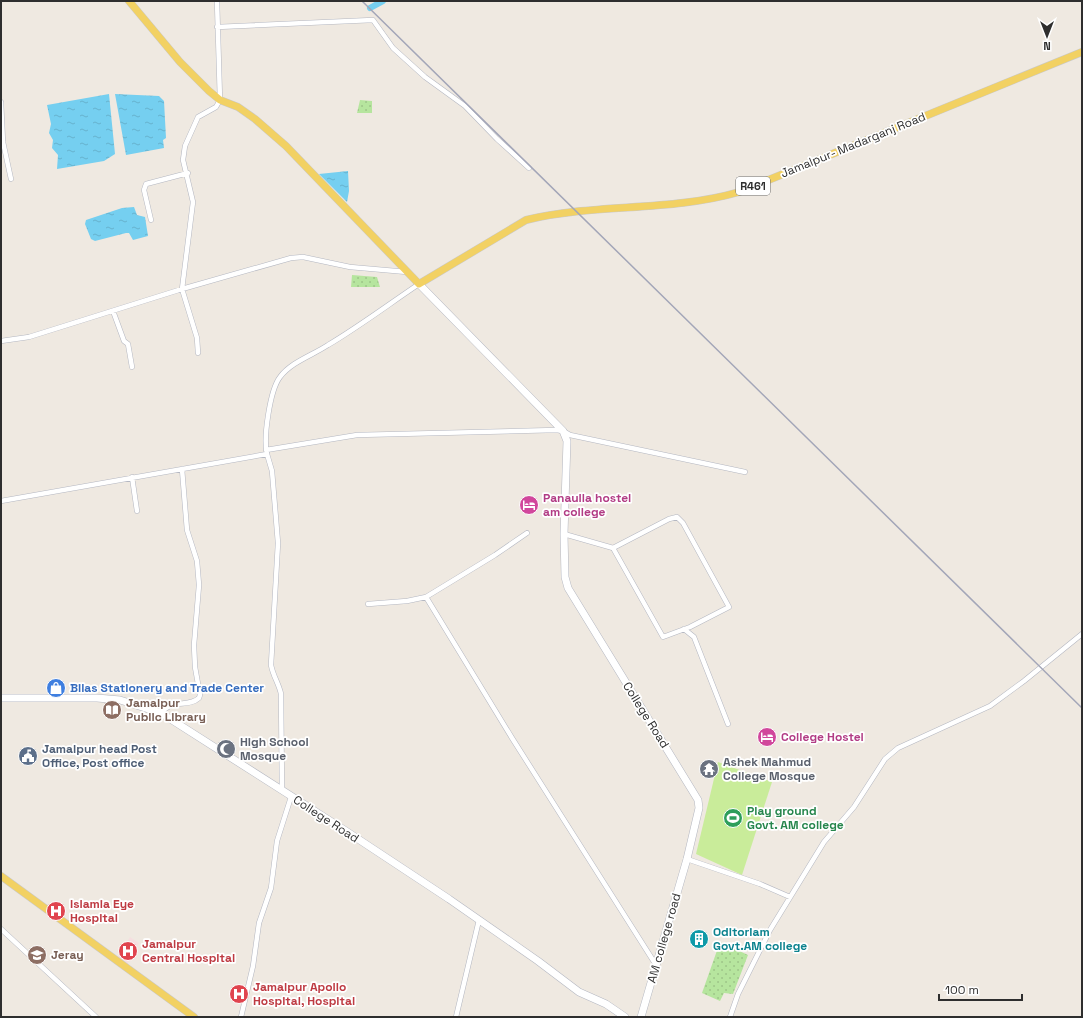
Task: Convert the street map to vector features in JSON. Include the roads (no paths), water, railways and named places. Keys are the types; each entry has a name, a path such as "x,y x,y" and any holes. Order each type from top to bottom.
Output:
{"main road":[{"path":"128,1 180,62 220,100 238,107 286,146 563,431 567,441 564,534"},
{"name":"Jamalpur- Madarganj Road","path":"419,284 526,220 542,216 593,210 715,199 739,192 1082,52"},
{"name":"College Road","path":"564,534 565,577 568,588 698,800 699,808 687,859"},
{"name":"College Road","path":"1,698 97,698 120,700 161,713 346,831 479,920 579,992 606,1004 624,1017"},
{"name":"AM college road","path":"641,1017 687,859"},
{"path":"1,876 194,1017"}],"street":[{"path":"198,353 197,338 182,289 193,202 188,173 183,160 184,146 198,117 216,107 220,100 217,1"},
{"path":"217,27 373,20 393,48 425,77 465,106 497,139 529,168"},
{"path":"1,101 3,112 3,142 11,179"},
{"path":"151,220 144,190 146,184 188,173"},
{"path":"1,341 29,337 182,289 291,258 304,257 355,268 407,272"},
{"path":"282,791 281,694 280,686 273,676 271,665 278,543 272,471 266,452 272,400 279,378 288,369 329,345 419,284"},
{"path":"113,311 124,340 128,344 132,367"},
{"path":"1,501 182,469 357,435 563,431 570,435 745,472"},
{"path":"161,713 168,706 194,701 199,698 200,695 195,667 194,645 199,585 197,561 187,530 182,469"},
{"path":"132,477 137,511"},
{"path":"564,534 613,548 669,519 678,517 683,523 729,607 684,630 663,637 613,548"},
{"path":"368,604 407,601 426,597 495,556 527,533"},
{"path":"426,597 512,738 657,966"},
{"path":"696,624 694,637 728,724"},
{"path":"684,630 694,637"},
{"path":"730,1017 738,994 757,954 790,897 824,842 854,807 885,759 891,753 917,739 990,706 1024,681 1082,634"},
{"path":"241,1017 253,966 259,923 272,888 277,841 292,797"},
{"path":"687,859 760,884 790,897"},
{"path":"456,1017 479,920"},
{"path":"1,929 96,1017"}],"water":[{"path":"109,94 115,154 104,161 57,169 58,155 52,148 53,140 49,133 51,124 47,105"},
{"path":"115,94 159,96 164,101 166,138 163,140 164,148 126,155"},
{"path":"348,171 349,191 347,202 319,174"},
{"path":"134,207 137,215 145,217 148,236 133,240 129,233 126,233 95,241 91,239 85,224 86,220 122,208"}],"waterway":[{"path":"370,8 383,1"}],"railway":[{"path":"362,1 1082,708"}],"place":[{"name":"Panaulla hostel am college","path":"529,505"},
{"name":"Bilas Stationery and Trade Center","path":"56,688"},
{"name":"Jamalpur Public Library","path":"112,710"},
{"name":"College Hostel","path":"767,737"},
{"name":"High School Mosque","path":"226,749"},
{"name":"Jamalpur head Post Office, Post office","path":"28,756"},
{"name":"Ashek Mahmud College Mosque","path":"709,769"},
{"name":"Play ground Govt. AM college","path":"733,818"},
{"name":"Islamia Eye Hospital","path":"56,911"},
{"name":"Oditoriam Govt.AM college","path":"699,939"},
{"name":"Jamalpur Central Hospital","path":"128,951"},
{"name":"Jeray","path":"37,955"},
{"name":"Jamalpur Apollo Hospital, Hospital","path":"239,994"}]}
